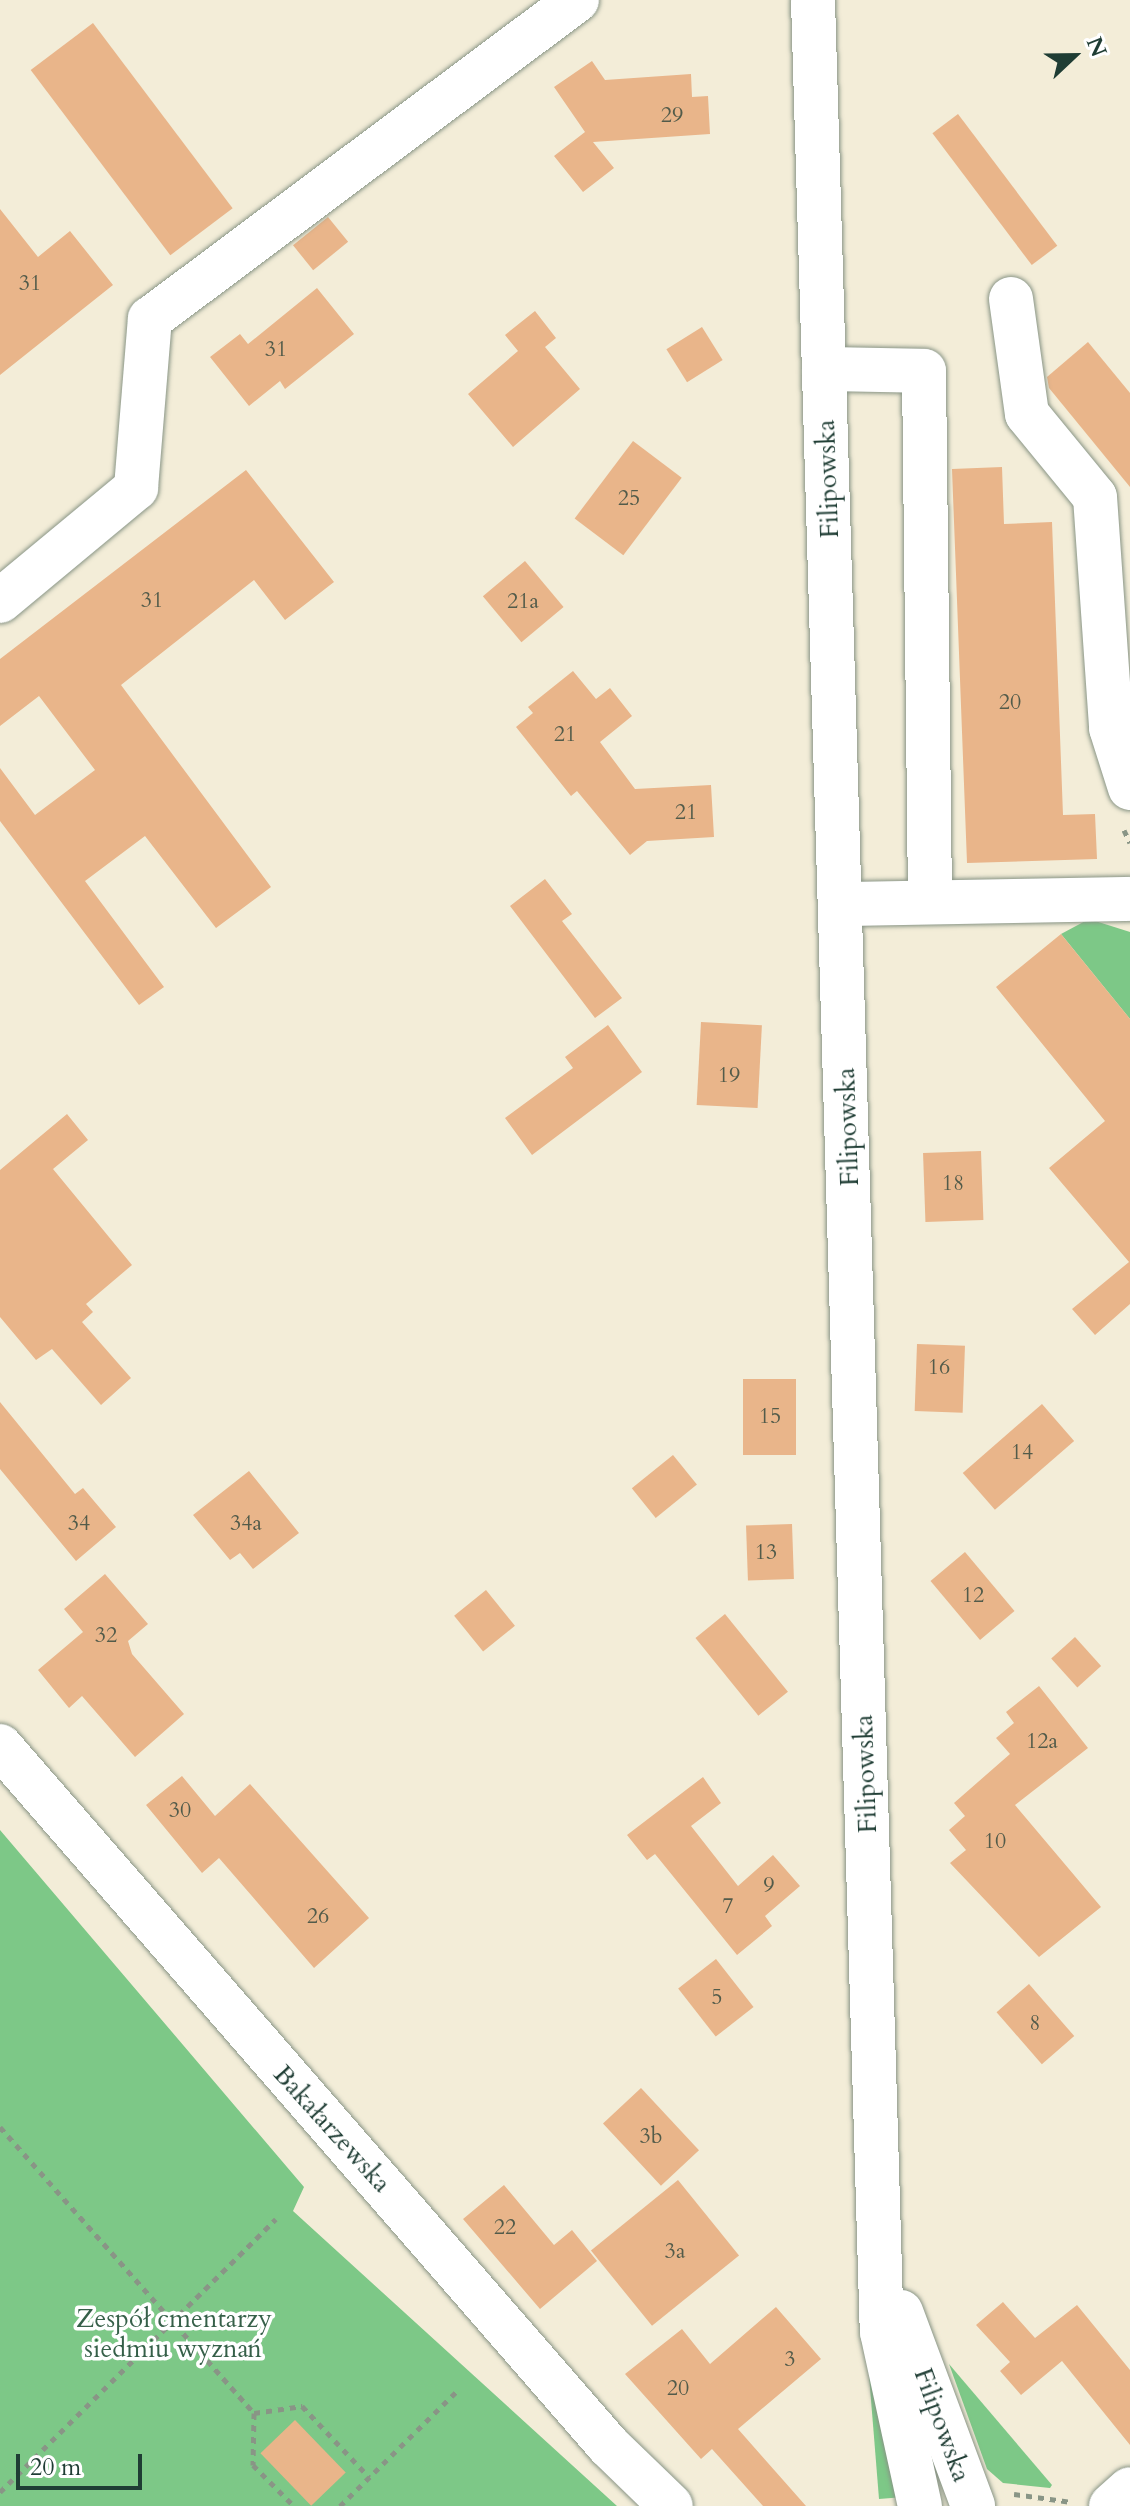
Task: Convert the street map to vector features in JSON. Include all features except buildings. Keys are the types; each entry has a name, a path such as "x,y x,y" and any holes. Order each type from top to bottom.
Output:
{"street":[{"path":"0,601 136,488 150,319 577,0"},
{"name":"Filipowska","path":"813,0 882,2332 920,2506"},
{"path":"1011,299 1027,414 1095,497 1111,728 1130,788"},
{"path":"824,369 924,371 930,897"},
{"path":"842,904 930,897 1130,899"},
{"name":"Bakałarzewska","path":"0,1746 609,2446 671,2506"},
{"name":"Filipowska","path":"879,2253 973,2506"},
{"path":"1111,2506 1130,2489"}],"path":[{"path":"0,2127 254,2413 253,2465 294,2506"},
{"path":"0,2492 170,2318 276,2219"},
{"path":"340,2506 460,2388"},
{"path":"254,2413 302,2406 369,2477"}],"green space":[{"path":"1089,919 1130,932 1130,1019 1061,934"},
{"name":"Zespół cmentarzy siedmiu wyznań","path":"0,1830 304,2187 293,2211 617,2506 0,2506"},
{"path":"867,2350 904,2497 879,2499"},
{"path":"949,2364 1052,2485 1050,2488 1003,2483 987,2469"}]}
